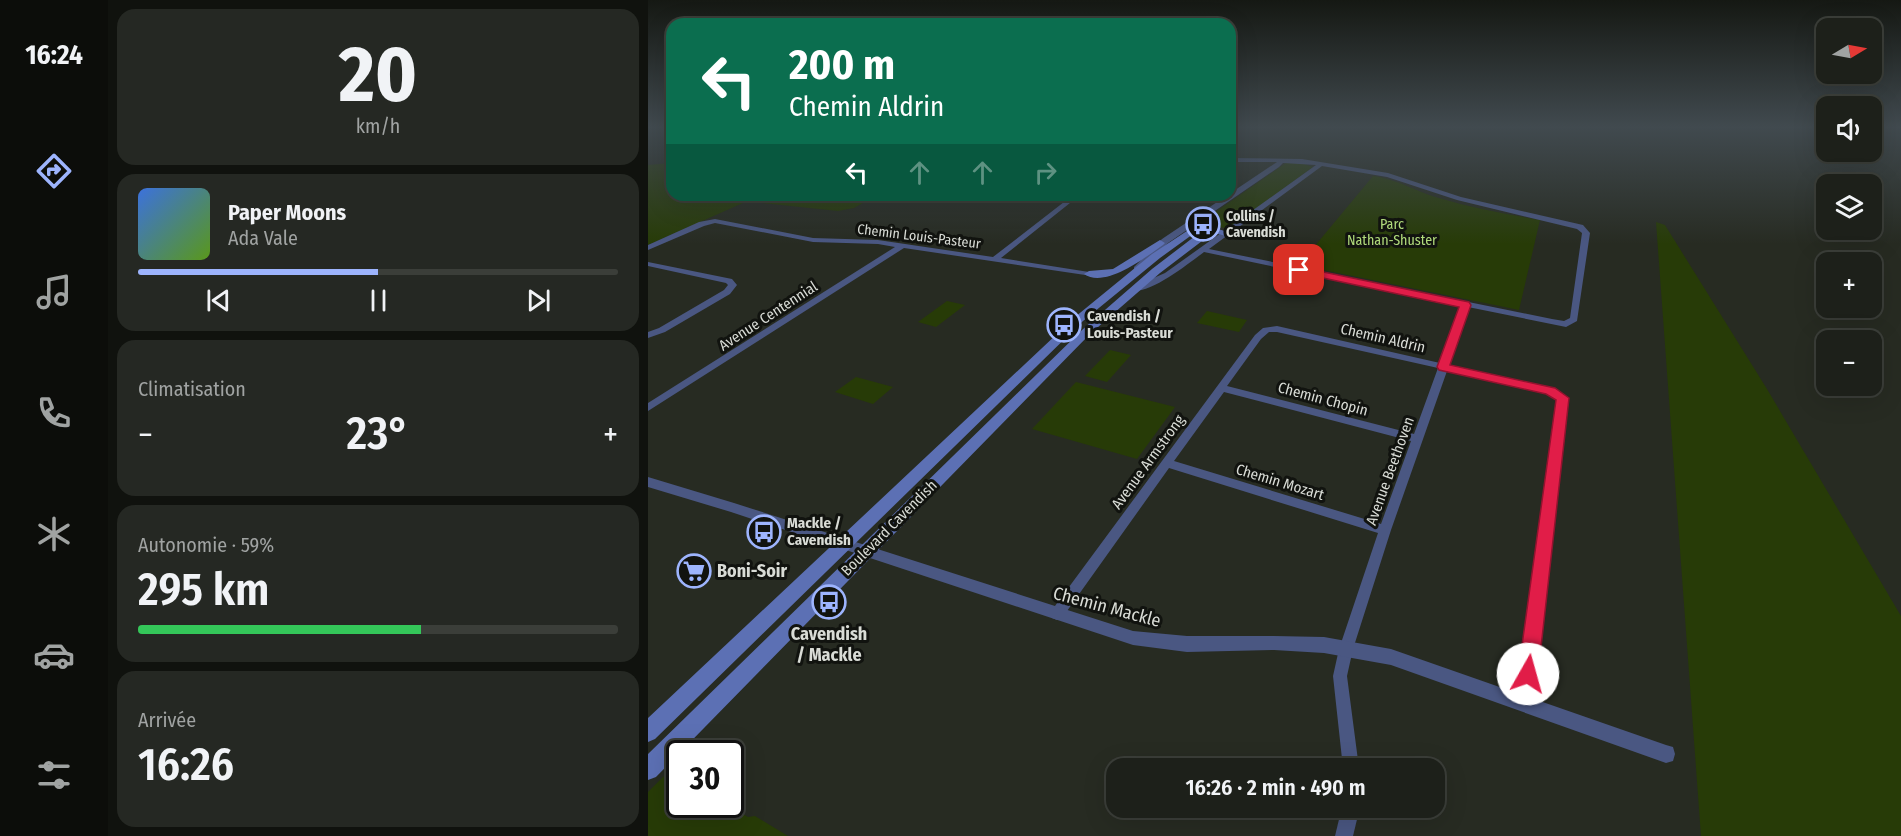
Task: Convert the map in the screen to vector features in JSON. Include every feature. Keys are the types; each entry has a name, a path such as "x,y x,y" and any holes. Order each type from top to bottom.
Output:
{"main road":[{"path":"1199,226 1226,233"},
{"name":"Boulevard Cavendish","path":"648,770 1092,326 1130,285 1203,236 1199,226"},
{"path":"1089,274 1113,273 1165,241"},
{"path":"1089,274 1109,280 1112,291"},
{"name":"Boulevard Cavendish","path":"648,732 1079,318 1112,291 1130,285"}],"street":[{"name":"Boulevard Cavendish","path":"1236,198 1278,166"},
{"name":"Boulevard Cavendish","path":"1130,285 1168,275 1319,166"},
{"path":"1203,250 1566,324 1574,319 1586,233 1584,229 1459,199 1397,177 1334,166"},
{"path":"994,259 1069,201"},
{"name":"Boulevard Cavendish","path":"1130,285 1165,241 1199,226 1232,201"},
{"name":"Chemin Louis-Pasteur","path":"648,248 709,221 813,240 870,241 1089,274"},
{"name":"Avenue Centennial","path":"648,408 902,246"},
{"path":"648,264 729,281 733,285 729,291 718,298 648,335"},
{"name":"Avenue Beethoven","path":"1350,758 1340,676 1346,649 1385,530 1465,305"},
{"name":"Chemin Aldrin","path":"1266,330 1277,329 1550,391 1563,398 1526,704"},
{"name":"Avenue Armstrong","path":"1057,614 1258,337 1266,330"},
{"name":"Chemin Chopin","path":"1222,388 1417,440"},
{"name":"Chemin Mozart","path":"1167,463 1385,530"},
{"name":"Chemin Mackle","path":"648,482 1133,638 1165,643 1221,645 1275,643 1346,649 1391,657 1666,753"},
{"path":"1344,836 1348,818"}],"green space":[{"path":"648,166 666,166 666,201 743,203 648,245"},
{"path":"1282,166 1313,167 1228,229 1201,222 1231,201 1236,201 1236,198"},
{"name":"Parc Nathan-Shuster","path":"1373,176 1391,180 1451,202 1540,220 1519,310 1299,265"},
{"path":"748,201 866,201 854,208 838,211"},
{"path":"1656,222 1665,225 1767,389 1901,616 1901,836 1701,836"},
{"path":"947,301 965,305 936,327 918,322"},
{"path":"1207,311 1247,320 1239,332 1197,323"},
{"path":"1110,350 1131,355 1107,382 1085,376"},
{"path":"856,377 893,387 873,404 835,392"},
{"path":"1076,382 1175,407 1137,459 1032,429"},
{"path":"666,774 666,818 755,816 788,836 648,836 648,792"}],"place":[{"name":"Collins / Cavendish","path":"1203,224"},
{"name":"Cavendish / Louis-Pasteur","path":"1064,325"},
{"name":"Mackle / Cavendish","path":"764,532"},
{"name":"Boni-Soir","path":"694,571"},
{"name":"Cavendish / Mackle","path":"829,602"}],"route":[{"path":"1299,270 1465,305 1443,367 1550,391 1563,398 1528,674"}]}
